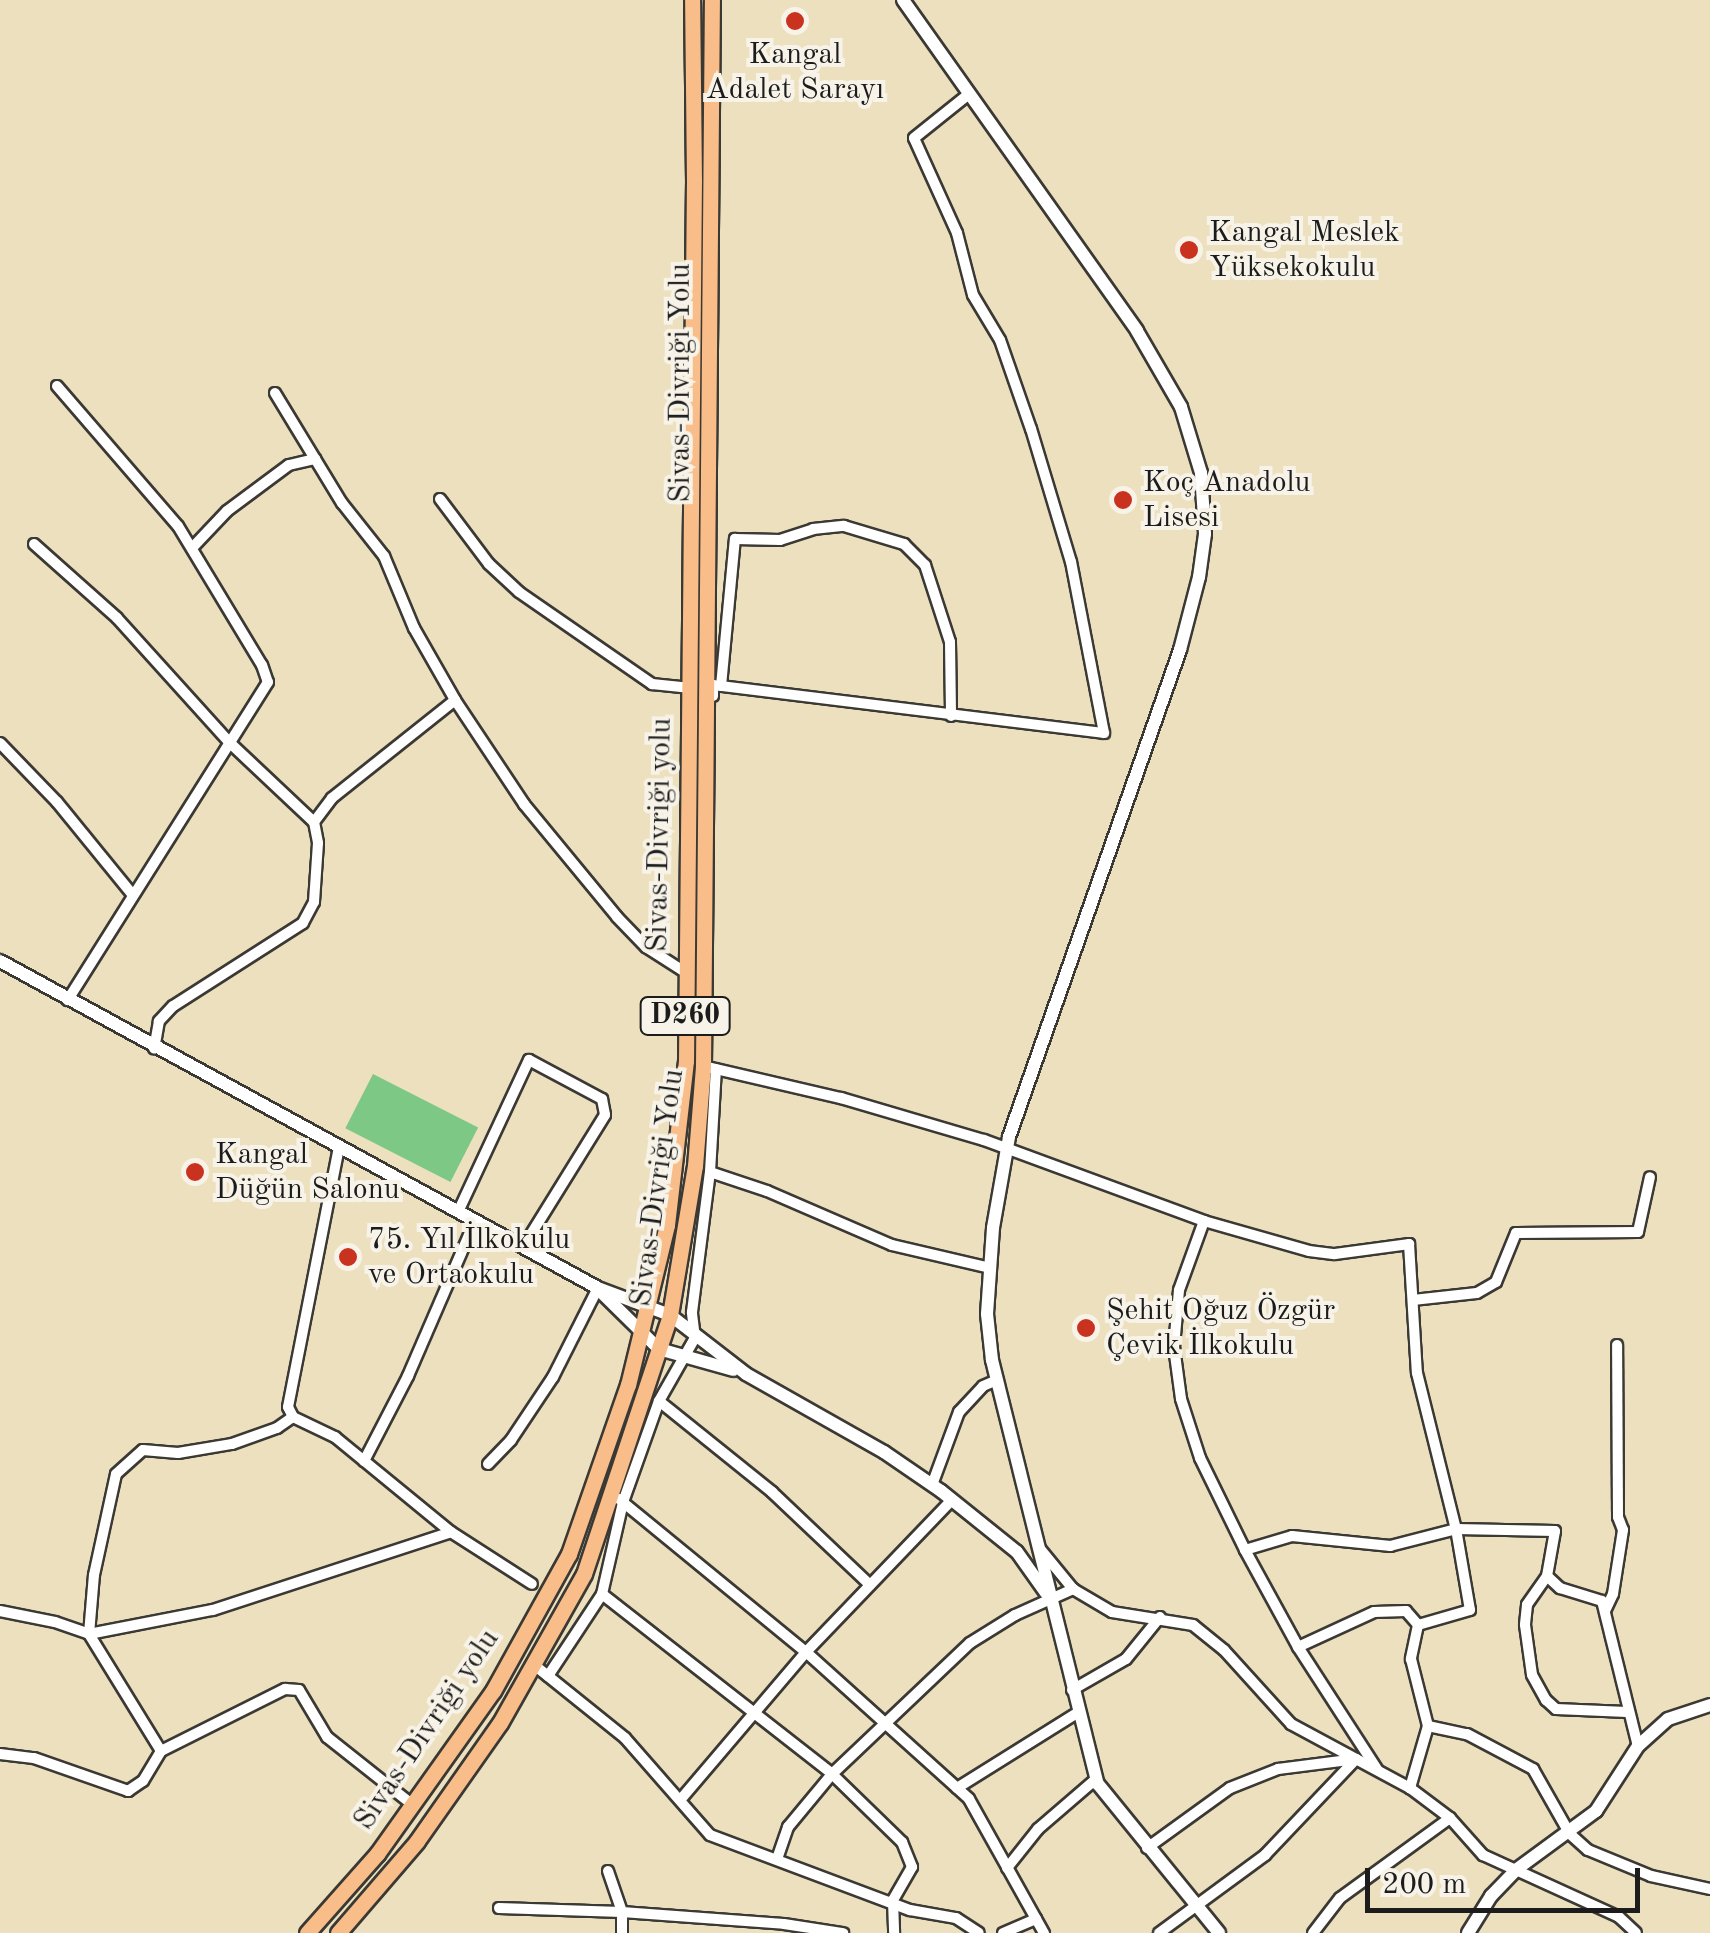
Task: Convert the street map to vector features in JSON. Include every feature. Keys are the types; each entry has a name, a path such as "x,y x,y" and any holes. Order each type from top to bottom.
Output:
{"main road":[{"name":"Sivas-Divriği yolu","path":"307,1933 414,1806 493,1691 568,1554 628,1385 667,1224 684,1080 691,688 692,0"},
{"name":"Sivas-Divriği Yolu","path":"338,1933 417,1842 500,1723 584,1574 617,1497 670,1316 709,1068 712,0"}],"street":[{"path":"903,0 1137,331 1181,407 1201,473 1205,534 1180,650 1006,1150 990,1268 988,1314 998,1380 1096,1779 1146,1848 1219,1933"},
{"path":"548,1676 602,1594 617,1497 659,1401 695,1338 692,1312 710,1172 713,685 1104,733 1071,562 1031,429 1000,340 973,295 957,234 914,138 970,94"},
{"path":"57,386 178,526 262,665 268,682 68,1000"},
{"path":"274,393 384,556 414,628 455,700 524,804 586,885 646,947 684,972"},
{"path":"192,548 227,511 289,464 315,459"},
{"path":"440,498 489,564 519,592 652,684 691,688"},
{"path":"720,686 735,539 780,540 813,529 844,526 904,544 925,564 950,642 951,716"},
{"path":"34,544 118,618 229,742 314,822 318,843 314,902 303,922 173,1006 159,1022 154,1049"},
{"path":"314,822 332,798 455,700"},
{"path":"0,743 57,802 132,894"},
{"path":"0,961 154,1049 598,1288 670,1316 746,1374 884,1452 932,1485 1017,1552 1050,1599"},
{"path":"458,1212 529,1060 602,1099 605,1115 523,1247"},
{"path":"709,1068 841,1098 1006,1150 1204,1221 1335,1254 1409,1244 1417,1373 1456,1529 1470,1610 1418,1626"},
{"path":"339,1147 288,1407 293,1417 335,1437 451,1532 532,1584"},
{"path":"710,1172 767,1191 892,1245 990,1268"},
{"path":"1412,1300 1477,1293 1496,1282 1516,1232 1638,1232 1650,1177"},
{"path":"364,1461 408,1376 475,1221"},
{"path":"1204,1221 1179,1290 1174,1347 1181,1400 1200,1458 1245,1550 1298,1647 1379,1772"},
{"path":"598,1288 659,1349 746,1374"},
{"path":"488,1464 510,1440 554,1376 598,1288"},
{"path":"1604,1612 1613,1594 1623,1530 1618,1517 1618,1345"},
{"path":"932,1485 959,1412 983,1386 998,1380"},
{"path":"659,1401 772,1492 869,1584"},
{"path":"161,1752 89,1634 94,1575 116,1474 126,1460 144,1450 178,1453 232,1444 277,1428 293,1417"},
{"path":"617,1497 806,1652 969,1799 1044,1933"},
{"path":"681,1799 806,1652 952,1500"},
{"path":"1245,1550 1292,1536 1390,1546 1456,1529 1555,1531 1547,1576 1526,1605 1532,1675 1546,1700 1556,1708 1627,1712"},
{"path":"0,1611 55,1622 89,1634 214,1610 451,1532"},
{"path":"1038,1545 1073,1589 1112,1612 1192,1625 1224,1650 1291,1724 1410,1788 1450,1818 1483,1855 1618,1917 1636,1933"},
{"path":"1547,1576 1560,1588 1602,1601 1638,1746"},
{"path":"778,1858 788,1826 832,1774 970,1643 1073,1589"},
{"path":"602,1594 832,1774 902,1842 912,1867 892,1900 894,1933"},
{"path":"1298,1647 1374,1612 1406,1611 1418,1626 1412,1659 1428,1726 1410,1788"},
{"path":"1072,1690 1126,1659 1160,1617"},
{"path":"533,1664 625,1738 710,1835 892,1900 910,1910 956,1918 979,1933"},
{"path":"0,1754 34,1758 128,1791 143,1781 161,1752 284,1690 300,1690 327,1737 414,1806"},
{"path":"1471,1932 1491,1896 1516,1869 1570,1834 1596,1811 1638,1746 1668,1719 1710,1706"},
{"path":"957,1788 1077,1712"},
{"path":"1428,1726 1467,1734 1533,1769 1570,1834 1588,1850 1652,1876 1710,1889"},
{"path":"1146,1848 1230,1788 1278,1770 1356,1758"},
{"path":"1158,1933 1265,1855 1356,1758"},
{"path":"1008,1868 1038,1828 1096,1779"},
{"path":"1314,1933 1340,1898 1450,1818"},
{"path":"608,1872 622,1912 622,1933"},
{"path":"499,1908 622,1912 843,1933"},
{"path":"1003,1933 1036,1918"}],"green space":[{"path":"373,1074 478,1128 450,1182 345,1128"}],"place":[{"name":"Kangal Adalet Sarayı","path":"795,21"},
{"name":"Kangal Meslek Yüksekokulu","path":"1189,250"},
{"name":"Koç Anadolu Lisesi","path":"1123,500"},
{"name":"Kangal Düğün Salonu","path":"195,1172"},
{"name":"75. Yıl İlkokulu ve Ortaokulu","path":"348,1257"},
{"name":"Şehit Oğuz Özgür Çevik İlkokulu","path":"1086,1328"}]}
